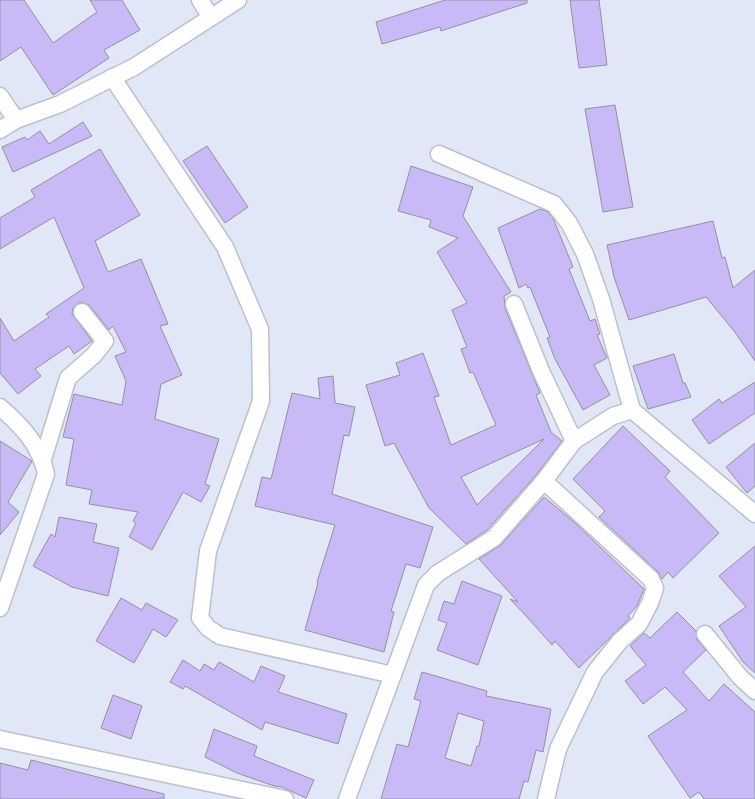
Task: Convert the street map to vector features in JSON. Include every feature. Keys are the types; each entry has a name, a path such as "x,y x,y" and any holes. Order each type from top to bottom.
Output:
{"street":[{"path":"200,0 210,16"},
{"path":"0,130 16,120 60,104 134,67 210,16 238,0"},
{"path":"112,77 225,247 260,329 261,401 208,551 200,618 208,628 220,636 393,675"},
{"path":"0,96 16,120"},
{"path":"439,154 554,204 569,223 585,254 601,299 632,410 755,514"},
{"path":"514,304 574,440"},
{"path":"43,459 68,378 94,355 105,341 82,312"},
{"path":"0,407 31,438 43,459 46,474 0,608"},
{"path":"347,799 426,585 438,573 494,538 544,481 574,440 613,416 632,410"},
{"path":"544,481 651,578 655,588 650,603 639,624 614,649 590,680 558,749 546,799"},
{"path":"705,634 740,677 755,691"},
{"path":"0,739 285,799"}],"building":[{"path":"0,0 24,0 53,43 97,12 90,0 122,0 140,30 104,50 109,58 53,95 21,47 0,61"},
{"path":"445,0 527,0 527,3 441,31 440,27 382,44 376,22"},
{"path":"570,0 599,0 607,65 579,68"},
{"path":"615,105 633,207 603,212 585,109"},
{"path":"83,122 92,136 13,172 2,147 25,137 27,140 40,131 49,144"},
{"path":"207,146 248,207 225,223 183,161"},
{"path":"100,149 140,215 95,241 108,272 141,259 168,324 160,326 182,375 161,384 155,419 219,439 205,484 210,486 201,502 183,492 152,550 129,537 136,523 133,521 138,512 89,504 92,490 66,485 74,439 63,437 74,394 122,405 126,381 115,356 126,352 113,326 109,330 89,305 80,302 73,308 72,314 92,341 74,354 69,346 35,369 41,376 18,394 0,373 0,318 14,341 49,317 46,314 84,288 54,217 0,249 0,218 35,197 31,190"},
{"path":"411,166 473,187 463,216 511,292 504,296 505,308 540,393 536,395 551,432 562,441 536,475 487,530 466,544 429,508 394,443 385,446 366,385 400,375 396,363 423,353 439,396 434,397 451,445 496,425 473,372 470,373 461,349 467,347 452,310 467,303 437,252 458,238 429,227 431,220 398,211","holes":["544,439 477,505 461,477"]},
{"path":"540,209 548,212 553,218 573,267 569,269 590,321 595,319 600,334 597,335 607,358 594,365 610,395 583,410 555,359 547,338 550,337 530,287 528,288 526,284 519,288 498,228"},
{"path":"713,221 722,258 725,257 733,288 755,270 755,361 734,331 706,297 629,320 614,277 607,245"},
{"path":"674,354 683,383 685,383 691,397 648,409 633,366"},
{"path":"333,376 335,403 355,407 349,436 344,435 332,494 433,527 420,568 406,564 391,611 394,612 384,652 305,630 317,582 335,525 255,506 262,477 271,479 292,393 320,399 318,378"},
{"path":"755,382 755,413 709,444 692,420 719,399 722,403"},
{"path":"623,426 670,471 665,477 719,533 673,578 668,572 662,579 658,572 599,517 605,511 573,479"},
{"path":"0,441 32,461 8,502 19,512 0,535"},
{"path":"755,443 755,486 747,493 726,467"},
{"path":"544,497 574,522 644,589 637,606 628,616 630,618 579,668 555,641 552,645 510,599 518,602 479,559 501,545"},
{"path":"59,517 97,524 93,542 119,548 108,596 72,587 33,566 51,534 55,537"},
{"path":"755,546 755,673 743,662 719,626 746,607 719,576"},
{"path":"462,581 502,596 478,665 437,650 447,623 438,620 444,601 454,604"},
{"path":"121,598 142,610 146,603 178,620 166,637 153,629 134,663 96,641"},
{"path":"677,612 696,631 697,640 706,650 683,672 709,701 724,684 755,712 755,799 704,799 699,792 690,798 648,736 687,710 665,687 643,704 625,681 646,665 630,646 644,633 650,638"},
{"path":"183,660 200,671 204,664 214,670 219,662 254,682 261,666 285,676 278,692 347,714 338,744 265,722 262,730 185,686 183,689 170,682"},
{"path":"422,672 487,691 486,696 551,709 543,752 536,750 528,782 524,781 519,799 381,799 397,744 408,747 421,701 414,699","holes":["458,713 484,721 479,746 477,746 471,766 445,758"]},
{"path":"113,695 142,706 131,739 101,728"},
{"path":"214,729 257,746 254,756 314,780 306,798 282,787 237,773 205,757"},
{"path":"31,760 164,794 164,799 0,799 0,763 28,770"}]}
